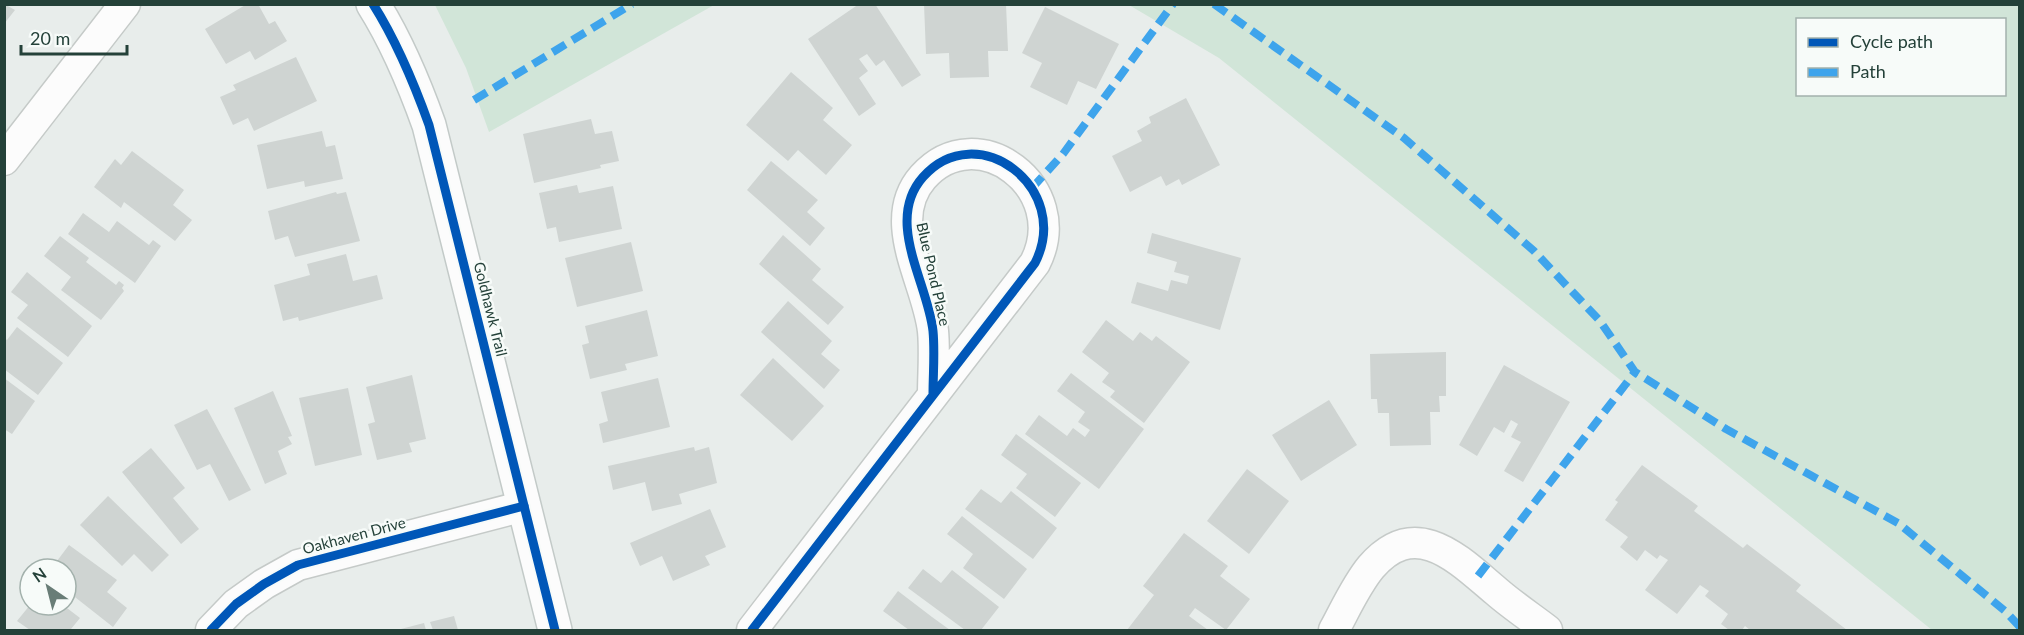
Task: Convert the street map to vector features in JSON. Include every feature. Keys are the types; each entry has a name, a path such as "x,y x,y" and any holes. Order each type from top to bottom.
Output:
{"street":[{"path":"4,160 125,4"},
{"name":"Goldhawk Trail","path":"373,4 389,30 413,79 429,125 555,630"},
{"name":"Blue Pond Place","path":"752,630 1035,263 1043,247 1043,212 1037,196 1029,183 1011,165 988,157 966,155 942,163 922,178 910,200 905,223 933,330 933,395"},
{"name":"Oakhaven Drive","path":"211,630 236,603 298,565 524,506"},
{"path":"1334,630 1372,567 1394,548 1415,542 1436,546 1458,559 1547,630"}],"green space":[{"path":"435,5 714,5 489,132 466,68"},
{"path":"1129,5 2019,5 2019,630 1932,630 1219,58"}],"building":[{"path":"4,4 15,10 4,24"},
{"path":"247,4 258,4 269,24 275,21 287,41 255,60 250,51 226,64 205,29"},
{"path":"859,4 875,4 921,75 902,87 884,60 876,66 867,54 859,59 868,71 859,78 876,104 859,116 808,39"},
{"path":"924,4 1006,4 1008,51 988,51 989,77 950,78 949,53 926,54"},
{"path":"1045,7 1119,44 1096,89 1078,81 1067,105 1030,87 1042,63 1022,53"},
{"path":"296,57 317,101 254,131 248,118 233,125 220,97 236,90 233,85"},
{"path":"791,72 833,108 823,120 852,145 826,175 798,150 788,161 746,125"},
{"path":"1186,98 1220,165 1182,185 1179,179 1166,186 1161,176 1130,192 1112,156 1142,141 1137,131 1151,123 1149,117"},
{"path":"591,119 595,134 612,131 619,161 600,165 601,168 534,183 523,134"},
{"path":"322,131 326,147 335,145 343,179 305,187 304,181 267,189 257,145"},
{"path":"132,151 184,190 173,205 192,220 175,241 124,202 121,208 94,187 115,159 121,165"},
{"path":"771,161 818,200 807,212 825,228 810,246 747,190"},
{"path":"577,185 579,193 613,186 622,229 559,242 556,227 547,229 539,193"},
{"path":"336,192 337,194 346,192 360,241 295,257 288,236 275,240 268,211"},
{"path":"83,213 109,232 117,221 149,245 153,240 161,246 135,283 68,234"},
{"path":"1152,233 1241,258 1220,330 1131,303 1137,282 1168,291 1171,280 1187,284 1189,276 1174,272 1177,262 1147,253"},
{"path":"783,235 821,269 812,280 844,307 828,325 759,264"},
{"path":"60,236 89,258 86,262 116,285 119,281 124,285 122,288 124,291 101,320 61,290 71,277 44,256"},
{"path":"631,242 643,291 577,307 565,258"},
{"path":"346,254 353,281 377,275 383,299 299,321 298,317 283,321 274,285 310,275 307,264"},
{"path":"27,272 92,326 68,357 17,318 28,305 11,292"},
{"path":"788,301 832,341 821,354 840,370 824,389 761,332"},
{"path":"647,310 658,356 625,364 627,370 590,379 582,345 589,343 585,326"},
{"path":"1106,320 1133,341 1140,332 1152,341 1156,336 1190,362 1144,423 1110,397 1115,391 1102,382 1109,373 1082,352"},
{"path":"17,327 63,363 38,395 4,369 4,338 7,340"},
{"path":"1446,352 1446,396 1439,396 1440,412 1430,412 1431,445 1390,446 1389,413 1378,413 1377,399 1371,399 1370,354"},
{"path":"773,358 824,406 792,441 740,395"},
{"path":"1504,365 1570,402 1523,482 1504,471 1521,442 1511,437 1518,424 1511,420 1504,433 1494,427 1477,456 1459,445"},
{"path":"1071,373 1144,429 1099,489 1025,434 1039,415 1067,436 1073,428 1085,437 1090,430 1078,422 1085,412 1057,391"},
{"path":"412,375 426,439 409,443 412,452 377,460 368,424 375,422 366,387"},
{"path":"4,378 35,401 12,434 4,429"},
{"path":"658,378 670,427 603,443 599,424 608,421 601,392"},
{"path":"348,388 362,455 315,466 299,398"},
{"path":"273,391 292,436 288,437 292,444 278,451 287,474 265,484 234,408"},
{"path":"1329,400 1357,445 1301,481 1272,435"},
{"path":"207,409 251,490 229,501 210,464 197,470 174,425"},
{"path":"1016,434 1081,483 1055,517 1016,488 1027,474 1001,455"},
{"path":"694,447 695,451 709,447 717,483 679,494 682,504 652,511 645,482 613,490 608,466"},
{"path":"151,448 185,488 173,498 199,529 181,544 122,472"},
{"path":"1642,465 1698,506 1694,511 1743,548 1747,544 1801,585 1796,591 1847,630 1750,630 1745,626 1742,630 1729,630 1721,624 1728,614 1705,596 1709,591 1700,585 1677,614 1645,590 1668,560 1660,555 1657,559 1645,550 1637,561 1620,547 1628,537 1605,520 1618,502 1615,500"},
{"path":"1247,469 1289,501 1249,554 1207,521"},
{"path":"981,489 1001,503 1011,491 1057,528 1033,559 965,509"},
{"path":"108,496 169,555 152,572 134,554 122,566 80,525"},
{"path":"710,509 726,547 705,556 710,565 673,581 662,556 640,566 630,543"},
{"path":"962,516 1027,569 1004,599 963,568 973,554 947,534"},
{"path":"1184,533 1228,566 1220,576 1250,599 1226,630 1195,608 1189,616 1208,630 1127,630 1154,595 1143,586"},
{"path":"69,545 117,580 107,592 127,608 113,627 78,599 78,557 60,557"},
{"path":"923,569 941,583 952,570 999,607 981,630 965,630 908,588"},
{"path":"898,591 950,630 909,630 883,611"},
{"path":"454,616 458,630 433,630 430,622"},
{"path":"20,617 80,618 71,629 73,630 30,630 17,621"},
{"path":"424,623 426,630 397,630"}],"marked path":[{"path":"474,100 632,4"},
{"path":"1032,188 1063,154 1173,4"},
{"path":"1214,4 1404,138 1534,251 1600,321 1635,372 1726,429 1898,523 2005,611 2020,627"},
{"path":"1478,576 1635,372"}],"cycle path":[{"path":"373,4 404,63 429,125 555,630"},
{"path":"752,630 1035,263 1043,235 1041,209 1030,187 1014,169 992,158 969,154 945,160 923,177 912,194 907,213 912,252 930,312 933,331 933,395"},
{"path":"211,630 236,604 264,584 298,565 524,506"}]}
